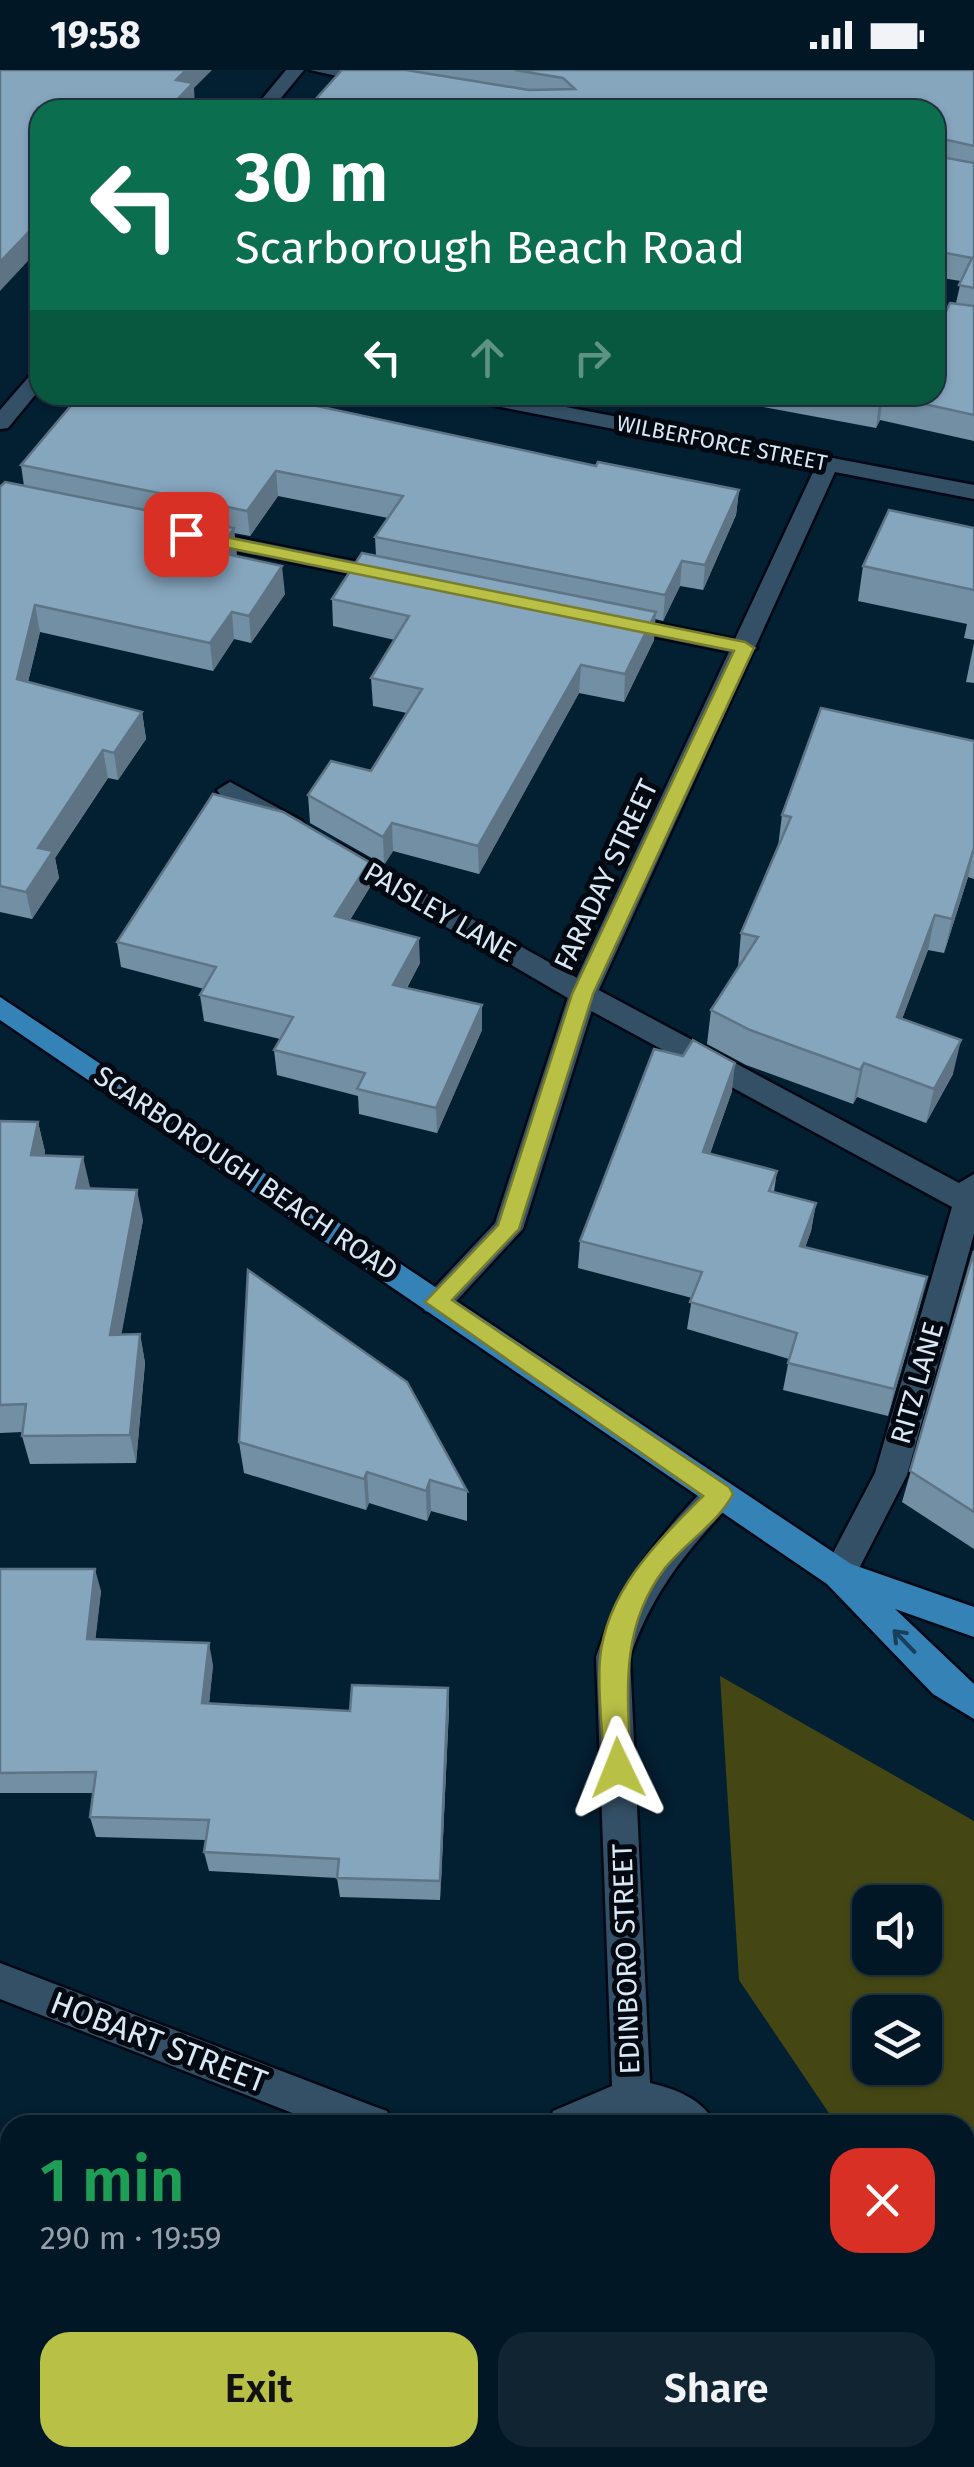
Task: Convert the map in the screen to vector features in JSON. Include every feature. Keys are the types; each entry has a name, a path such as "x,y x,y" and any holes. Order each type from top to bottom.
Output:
{"main road":[{"name":"SCARBOROUGH BEACH ROAD","path":"0,1007 839,1574 945,1683 974,1703"},
{"name":"SCARBOROUGH BEACH ROAD","path":"839,1574 974,1622"}],"street":[{"path":"270,100 295,70"},
{"path":"319,70 394,82"},
{"path":"945,318 974,322"},
{"path":"0,422 30,388"},
{"name":"WILBERFORCE STREET","path":"522,405 974,492"},
{"name":"FARADAY STREET","path":"436,1302 508,1229 582,994 828,464"},
{"path":"172,531 420,582"},
{"path":"592,617 745,648"},
{"name":"PAISLEY LANE","path":"230,790 582,994 971,1192"},
{"name":"RITZ LANE","path":"839,1574 891,1474 971,1192"},
{"name":"EDINBORO STREET","path":"632,2100 613,1657 628,1606 656,1560 720,1494"},
{"name":"HOBART STREET","path":"0,1981 347,2115"},
{"path":"585,2115 606,2103 632,2100 670,2108 681,2115"}],"green space":[{"path":"720,1676 974,1821 974,2115 830,2115 739,1980"}],"building":[{"path":"0,70 186,70 176,80 193,83 177,100 30,100 30,230 0,262"},
{"path":"342,70 406,70 529,90 575,89 563,78 515,70 974,70 974,146 945,139 945,100 315,100"},
{"path":"945,158 974,163 974,288 959,285 972,258 945,253"},
{"path":"950,303 974,306 974,415 929,405 945,405 945,314"},
{"path":"72,405 312,405 596,466 598,462 739,490 705,565 682,561 665,595 375,537 403,496 276,471 247,511 21,465"},
{"path":"5,482 234,528 217,552 282,566 249,616 232,612 210,643 35,605 17,679 142,712 114,753 103,750 38,848 53,851 26,892 0,886 0,487"},
{"path":"889,510 974,528 974,590 863,566"},
{"path":"362,553 656,612 625,674 581,665 478,846 392,823 383,837 308,795 331,761 371,771 422,689 371,678 409,616 332,599"},
{"path":"821,708 974,741 974,848 952,919 935,915 897,1017 961,1040 934,1089 864,1063 860,1070 750,1030 711,1010 758,937 741,933 791,817 782,815"},
{"path":"213,794 283,812 369,862 335,916 419,938 393,985 482,1005 436,1108 357,1089 365,1073 274,1050 293,1017 200,995 216,967 117,942"},
{"path":"693,1040 735,1063 703,1152 777,1171 769,1191 816,1203 800,1246 927,1277 894,1389 788,1363 797,1333 690,1302 702,1272 580,1241 654,1049 683,1056"},
{"path":"0,1121 38,1122 31,1155 83,1157 76,1188 137,1190 110,1335 140,1334 130,1435 22,1436 26,1404 0,1405"},
{"path":"974,1251 974,1512 910,1471"},
{"path":"248,1270 407,1382 467,1491 430,1480 426,1491 367,1472 364,1479 239,1442"},
{"path":"0,1569 95,1569 87,1639 209,1643 202,1703 350,1711 352,1685 448,1688 440,1881 337,1878 339,1859 204,1852 209,1820 90,1817 96,1772 0,1773"}],"route":[{"path":"186,534 745,648 582,994 508,1229 436,1302 720,1494 656,1560 628,1606 613,1657 618,1768"}]}
